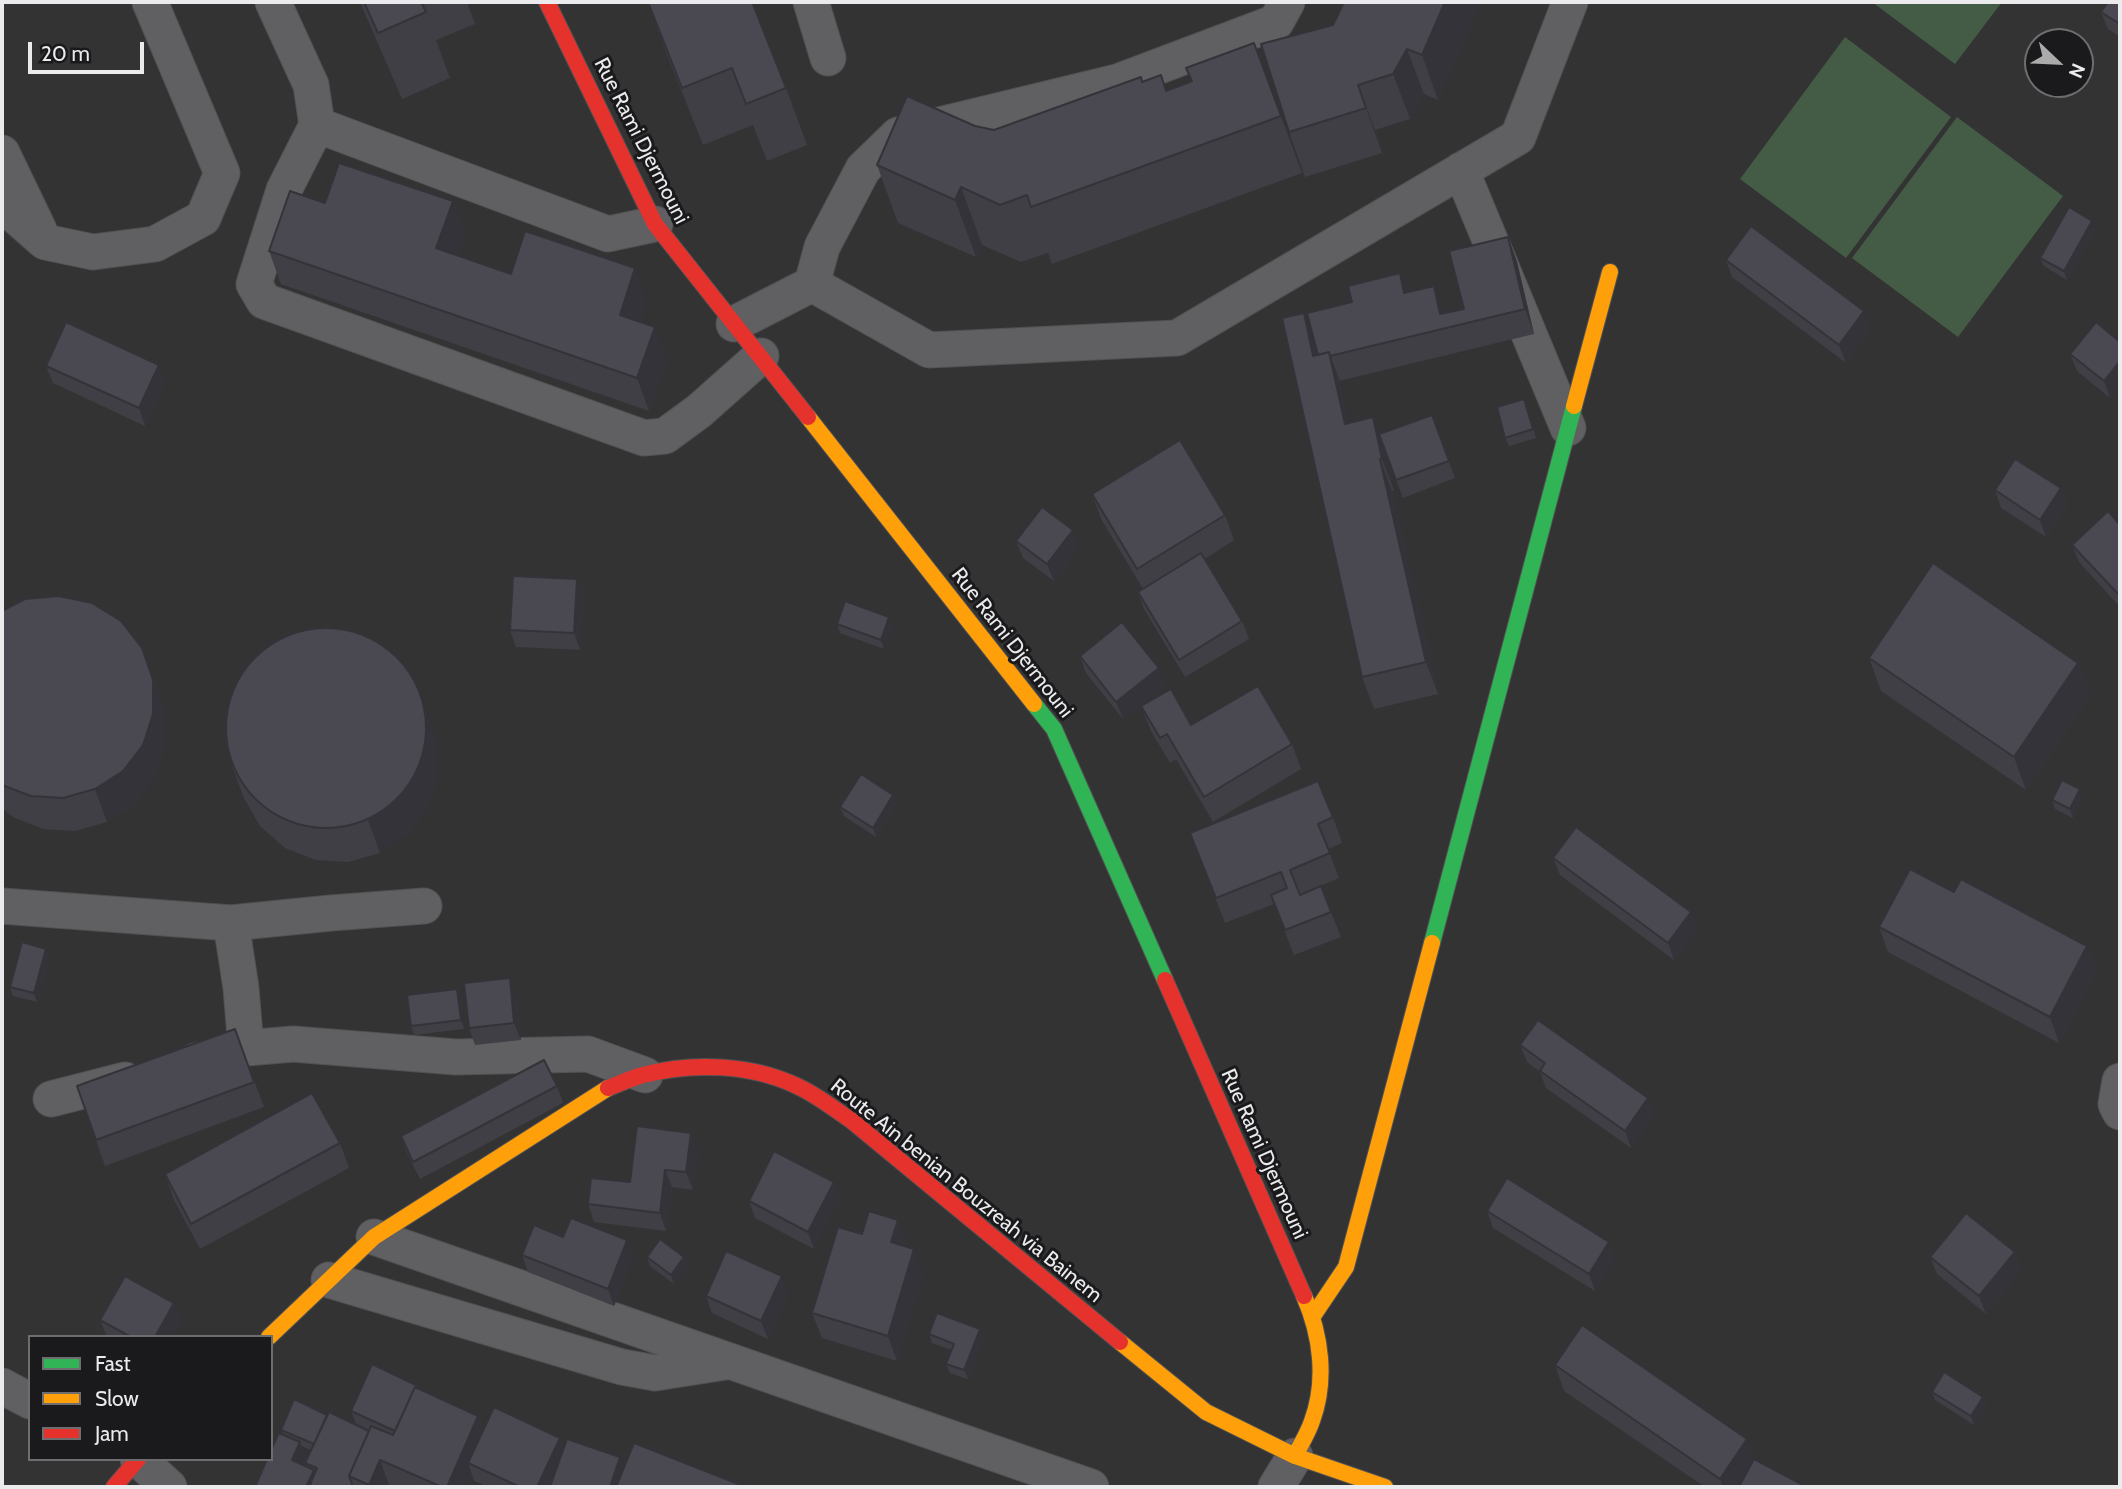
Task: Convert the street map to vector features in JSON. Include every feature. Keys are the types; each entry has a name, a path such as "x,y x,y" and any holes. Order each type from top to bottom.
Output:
{"main road":[{"name":"Rue Rami Djermouni","path":"547,2 656,224 1054,729 1313,1316 1320,1342 1321,1380 1314,1417 1295,1456"},
{"path":"1313,1316 1346,1267 1609,272"},
{"name":"Route Ain benian Bouzreah via Bainem","path":"270,1335 374,1237 605,1089 645,1075 685,1068 727,1067 772,1077 814,1095 852,1121 1206,1412 1295,1456 1385,1487"},
{"path":"114,1487 136,1461"}],"street":[{"path":"2,204 45,242 93,252 155,244 202,218 222,173 150,2"},
{"path":"273,2 311,85 317,125 284,190 254,284 264,300 644,438 665,436 699,411 761,356"},
{"path":"811,2 828,58"},
{"path":"734,324 812,284 822,247 863,169 898,135 1117,82 1276,22 1287,2"},
{"path":"812,284 929,350 1177,338 1518,136 1570,2"},
{"path":"317,125 608,234 656,224"},
{"path":"2,153 45,242"},
{"path":"1461,170 1568,428"},
{"path":"2,906 231,923 424,906"},
{"path":"231,923 241,988 246,1048"},
{"path":"51,1099 246,1048 293,1044 456,1057 588,1054 645,1075"},
{"path":"2120,1081 2116,1104 2120,1112"},
{"path":"374,1237 1091,1487"},
{"path":"329,1280 622,1367 655,1373 728,1361"},
{"path":"2,1386 28,1400"},
{"path":"1276,1487 1295,1456"},
{"path":"140,1461 169,1487"}],"green space":[{"path":"1872,2 2002,2 1955,64"},
{"path":"1845,37 1951,117 1846,258 1740,179"},
{"path":"1957,117 2063,196 1958,337 1852,258"}],"building":[{"path":"364,2 421,2 426,12 378,33"},
{"path":"648,2 752,2 786,88 746,104 732,68 682,88"},
{"path":"1344,2 1445,2 1422,55 1407,49 1393,74 1358,85 1366,108 1289,132 1261,44 1333,25"},
{"path":"2108,2 2120,2 2120,24 2101,12"},
{"path":"1254,43 1281,116 1031,207 1027,195 1000,205 961,187 955,200 877,165 907,96 975,126 994,130 1141,77 1142,82 1161,75 1166,91 1192,81 1186,68"},
{"path":"339,163 453,201 436,248 511,274 525,231 635,268 620,315 655,327 637,378 269,251 290,191 325,203"},
{"path":"2069,207 2092,221 2064,271 2040,258"},
{"path":"1751,226 1864,311 1839,345 1726,260"},
{"path":"1508,237 1525,309 1330,356 1329,352 1318,355 1307,313 1352,302 1348,286 1400,273 1404,293 1434,286 1440,314 1464,309 1449,251"},
{"path":"1304,313 1313,356 1329,352 1345,424 1373,417 1426,662 1362,677 1282,318"},
{"path":"66,322 159,365 139,408 46,366"},
{"path":"2096,322 2120,342 2120,361 2104,381 2070,354"},
{"path":"1524,399 1533,429 1505,438 1497,407"},
{"path":"1432,415 1449,461 1396,480 1379,434"},
{"path":"1180,440 1225,515 1137,569 1092,494"},
{"path":"2015,459 2061,488 2040,520 1995,490"},
{"path":"1042,507 1073,530 1047,564 1016,541"},
{"path":"2108,511 2120,525 2120,596 2072,545"},
{"path":"1201,553 1242,621 1179,660 1138,592"},
{"path":"1933,563 2078,663 2014,757 1869,658"},
{"path":"513,576 577,579 574,633 510,630"},
{"path":"59,596 92,603 121,621 142,648 153,680 153,714 143,745 123,771 95,789 63,798 31,796 2,785 2,611 25,599"},
{"path":"845,601 889,617 881,640 837,624"},
{"path":"1122,622 1159,668 1116,702 1080,656"},
{"path":"306,629 346,629 382,644 410,672 425,708 425,748 410,784 382,812 346,827 306,827 270,812 242,784 227,748 227,708 242,672 270,644"},
{"path":"1258,686 1292,744 1204,797 1167,734 1160,738 1141,706 1171,689 1191,725"},
{"path":"861,774 893,795 873,828 840,807"},
{"path":"2062,780 2080,789 2070,809 2052,800"},
{"path":"1318,781 1333,817 1318,824 1330,853 1290,870 1300,895 1321,886 1331,912 1285,930 1271,895 1287,888 1281,872 1216,898 1190,833"},
{"path":"1576,827 1691,912 1668,943 1553,858"},
{"path":"1910,869 1954,892 1961,879 2087,946 2050,1017 1879,927"},
{"path":"22,942 46,949 34,993 10,987"},
{"path":"510,978 514,1023 469,1028 464,983"},
{"path":"457,989 461,1020 411,1026 407,995"},
{"path":"1538,1020 1648,1098 1625,1131 1540,1071 1545,1063 1520,1045"},
{"path":"235,1029 254,1082 96,1140 77,1086"},
{"path":"544,1060 557,1086 413,1162 401,1136"},
{"path":"312,1093 340,1143 191,1224 165,1174"},
{"path":"637,1126 691,1133 686,1172 665,1170 660,1213 588,1204 591,1178 630,1182"},
{"path":"774,1151 834,1182 808,1232 749,1201"},
{"path":"1507,1178 1609,1242 1589,1274 1487,1211"},
{"path":"869,1211 898,1220 891,1242 914,1249 888,1336 812,1313 838,1227 862,1234"},
{"path":"1966,1213 2015,1252 1979,1296 1930,1257"},
{"path":"571,1218 627,1240 608,1289 522,1255 534,1225 563,1237"},
{"path":"660,1239 684,1257 671,1275 647,1257"},
{"path":"726,1251 782,1276 761,1321 706,1296"},
{"path":"125,1276 174,1303 156,1335 127,1335 100,1320"},
{"path":"937,1313 980,1329 964,1370 946,1364 954,1344 929,1334"},
{"path":"1582,1325 1747,1439 1720,1479 1555,1365"},
{"path":"372,1364 420,1387 415,1387 395,1431 351,1411"},
{"path":"1944,1372 1983,1397 1971,1416 1932,1392"},
{"path":"415,1387 478,1416 447,1487 380,1460 369,1485 349,1476 371,1426 393,1435"},
{"path":"294,1399 327,1415 314,1444 281,1430"},
{"path":"494,1407 560,1438 537,1487 520,1487 468,1463"},
{"path":"329,1412 369,1431 349,1476 352,1484 350,1487 310,1485 317,1468 305,1463"},
{"path":"279,1433 300,1442 292,1460 314,1470 306,1487 255,1487 266,1461 273,1461 273,1446"},
{"path":"567,1439 620,1457 610,1487 550,1487"},
{"path":"634,1443 746,1487 616,1487"},
{"path":"1754,1459 1807,1487 1739,1487"}],"traffic: fast":[{"path":"1432,943 1574,406"},
{"path":"1034,704 1054,729 1165,980"}],"traffic: slow":[{"path":"1574,406 1610,272"},
{"path":"808,417 1034,704"},
{"path":"1313,1316 1346,1267 1432,943"},
{"path":"271,1335 374,1237 608,1088"},
{"path":"1295,1456 1312,1421 1321,1374 1315,1326 1304,1296"},
{"path":"1120,1342 1206,1412 1295,1456 1385,1487"}],"traffic: jam":[{"path":"547,2 655,224 808,417"},
{"path":"1165,980 1304,1296"},
{"path":"608,1088 662,1071 721,1067 760,1073 804,1090 852,1121 1120,1342"},
{"path":"114,1487 136,1461"}]}
